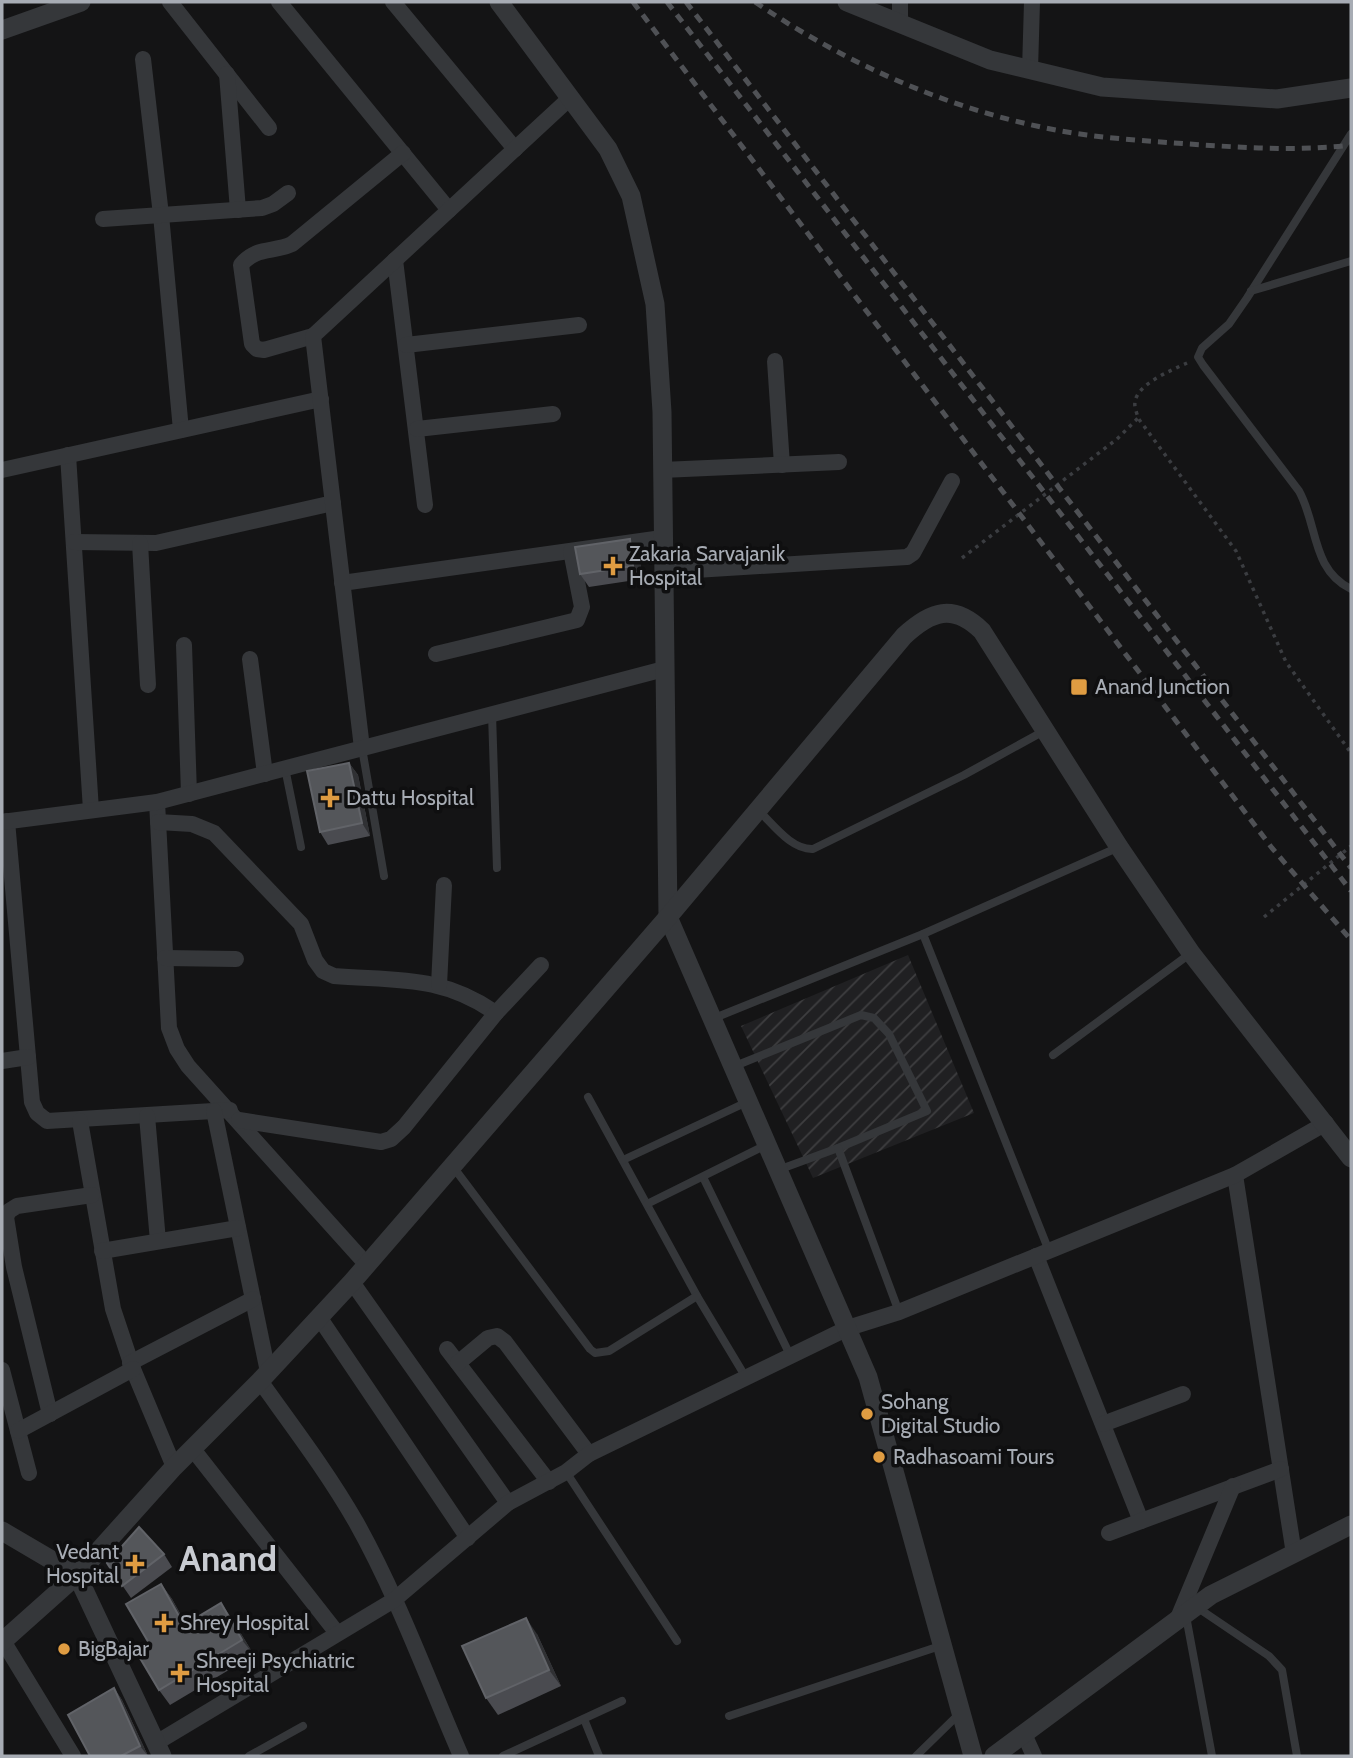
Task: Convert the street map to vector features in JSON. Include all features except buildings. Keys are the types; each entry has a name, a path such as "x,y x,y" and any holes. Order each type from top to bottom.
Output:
{"street":[{"path":"2,30 80,2"},
{"path":"170,2 269,128"},
{"path":"279,2 449,210"},
{"path":"393,2 515,149"},
{"path":"499,2 608,149 631,196 655,304 662,412 668,917 869,1377 973,1756"},
{"path":"847,2 990,60 1102,87 1277,99 1351,88"},
{"path":"900,2 900,23"},
{"path":"1030,70 1032,2"},
{"path":"143,59 181,430"},
{"path":"227,74 238,210"},
{"path":"403,153 292,244 260,251 248,256 241,265 252,344 257,349 264,350 313,336 570,98"},
{"path":"103,219 262,208 288,193"},
{"path":"395,260 425,505"},
{"path":"406,345 579,325"},
{"path":"313,336 362,748"},
{"path":"775,361 782,465"},
{"path":"2,470 321,399"},
{"path":"417,429 553,414"},
{"path":"68,455 91,810"},
{"path":"662,470 839,462"},
{"path":"663,572 907,557 913,553 952,481"},
{"path":"74,542 156,543 333,503"},
{"path":"342,583 662,538"},
{"path":"140,543 148,685"},
{"path":"436,654 577,620 582,607 571,551"},
{"path":"73,1756 2,1641 77,1575 174,1466 264,1376 352,1282 668,917 904,636 921,620 938,614 954,614 970,620 982,631 1119,847 1191,953 1348,1151"},
{"path":"184,645 189,794"},
{"path":"250,659 265,774"},
{"path":"541,964 496,1013 404,1127 391,1139 380,1142 228,1114 47,1121 37,1113 33,1102 4,821 157,802 664,669"},
{"path":"157,802 169,1028 177,1049 228,1114 366,1265"},
{"path":"158,822 192,824 214,833 301,924 315,960 323,971 334,976 439,985 477,1000 496,1013"},
{"path":"439,985 444,886"},
{"path":"165,958 236,959"},
{"path":"2,1060 28,1057"},
{"path":"228,1114 238,1228 253,1299 264,1376 358,1525 461,1756"},
{"path":"147,1116 158,1241"},
{"path":"80,1121 113,1308 132,1366 174,1466"},
{"path":"2,1531 77,1575 159,1750 337,1633 394,1601 508,1503 566,1472 589,1454 848,1328 899,1312 1235,1175 1326,1123"},
{"path":"1235,1175 1294,1554"},
{"path":"50,1414 8,1268 6,1217 9,1211 17,1206 92,1195"},
{"path":"103,1251 238,1228"},
{"path":"1042,1253 1141,1521"},
{"path":"352,1282 508,1503"},
{"path":"18,1431 253,1299"},
{"path":"319,1317 468,1538"},
{"path":"458,1363 488,1338 497,1336 505,1342 589,1454"},
{"path":"447,1349 549,1482"},
{"path":"2,1370 29,1473"},
{"path":"1103,1424 1183,1394"},
{"path":"192,1448 337,1633"},
{"path":"1109,1533 1281,1469"},
{"path":"1186,1612 1233,1486"},
{"path":"994,1756 1211,1595 1351,1525"},
{"path":"1024,1734 1034,1756"}],"lane":[{"path":"1351,134 1229,324 1202,348 1198,357 1299,491 1308,507 1323,563 1334,578 1351,589"},
{"path":"1251,291 1351,261"},
{"path":"492,714 497,868"},
{"path":"758,810 794,845 813,849 964,775 1045,730"},
{"path":"362,748 384,876"},
{"path":"285,768 301,846"},
{"path":"712,1019 923,934 1119,847"},
{"path":"923,934 1042,1253"},
{"path":"1053,1055 1191,953"},
{"path":"733,1066 861,1015 874,1018 889,1034 927,1111 778,1170"},
{"path":"588,1097 697,1296 745,1376"},
{"path":"623,1160 748,1101"},
{"path":"647,1205 767,1144"},
{"path":"838,1148 899,1312"},
{"path":"452,1166 595,1353 609,1351 697,1296"},
{"path":"703,1177 790,1355"},
{"path":"566,1472 677,1641"},
{"path":"1186,1612 1212,1756"},
{"path":"1186,1612 1269,1656 1282,1670 1297,1756"},
{"path":"729,1716 943,1645"},
{"path":"503,1756 622,1701"},
{"path":"916,1756 961,1712"},
{"path":"584,1719 599,1756"},
{"path":"249,1756 303,1726"}],"path":[{"path":"1198,357 1154,380 1138,393 1134,404 1138,418 1236,551 1286,662 1351,753"},
{"path":"962,558 1118,439 1138,418"},
{"path":"1264,917 1351,846"}],"shaded area":[{"path":"908,955 974,1113 813,1178 741,1026"}],"railway":[{"path":"633,2 1272,848 1351,940"},
{"path":"667,2 1351,891"},
{"path":"686,2 1351,868"},
{"path":"755,2 792,26 872,69 913,87 999,117 1087,135 1116,138 1259,148 1351,145"}],"place":[{"name":"Zakaria Sarvajanik Hospital","path":"613,566"},
{"name":"Anand Junction","path":"1079,687"},
{"name":"Dattu Hospital","path":"330,798"},
{"name":"Sohang Digital Studio","path":"867,1414"},
{"name":"Radhasoami Tours","path":"879,1457"},
{"name":"Vedant Hospital","path":"135,1564"},
{"name":"Shrey Hospital","path":"164,1623"},
{"name":"BigBajar","path":"64,1649"},
{"name":"Shreeji Psychiatric Hospital","path":"180,1673"}],"district":[{"name":"Anand","path":"228,1559"}]}
